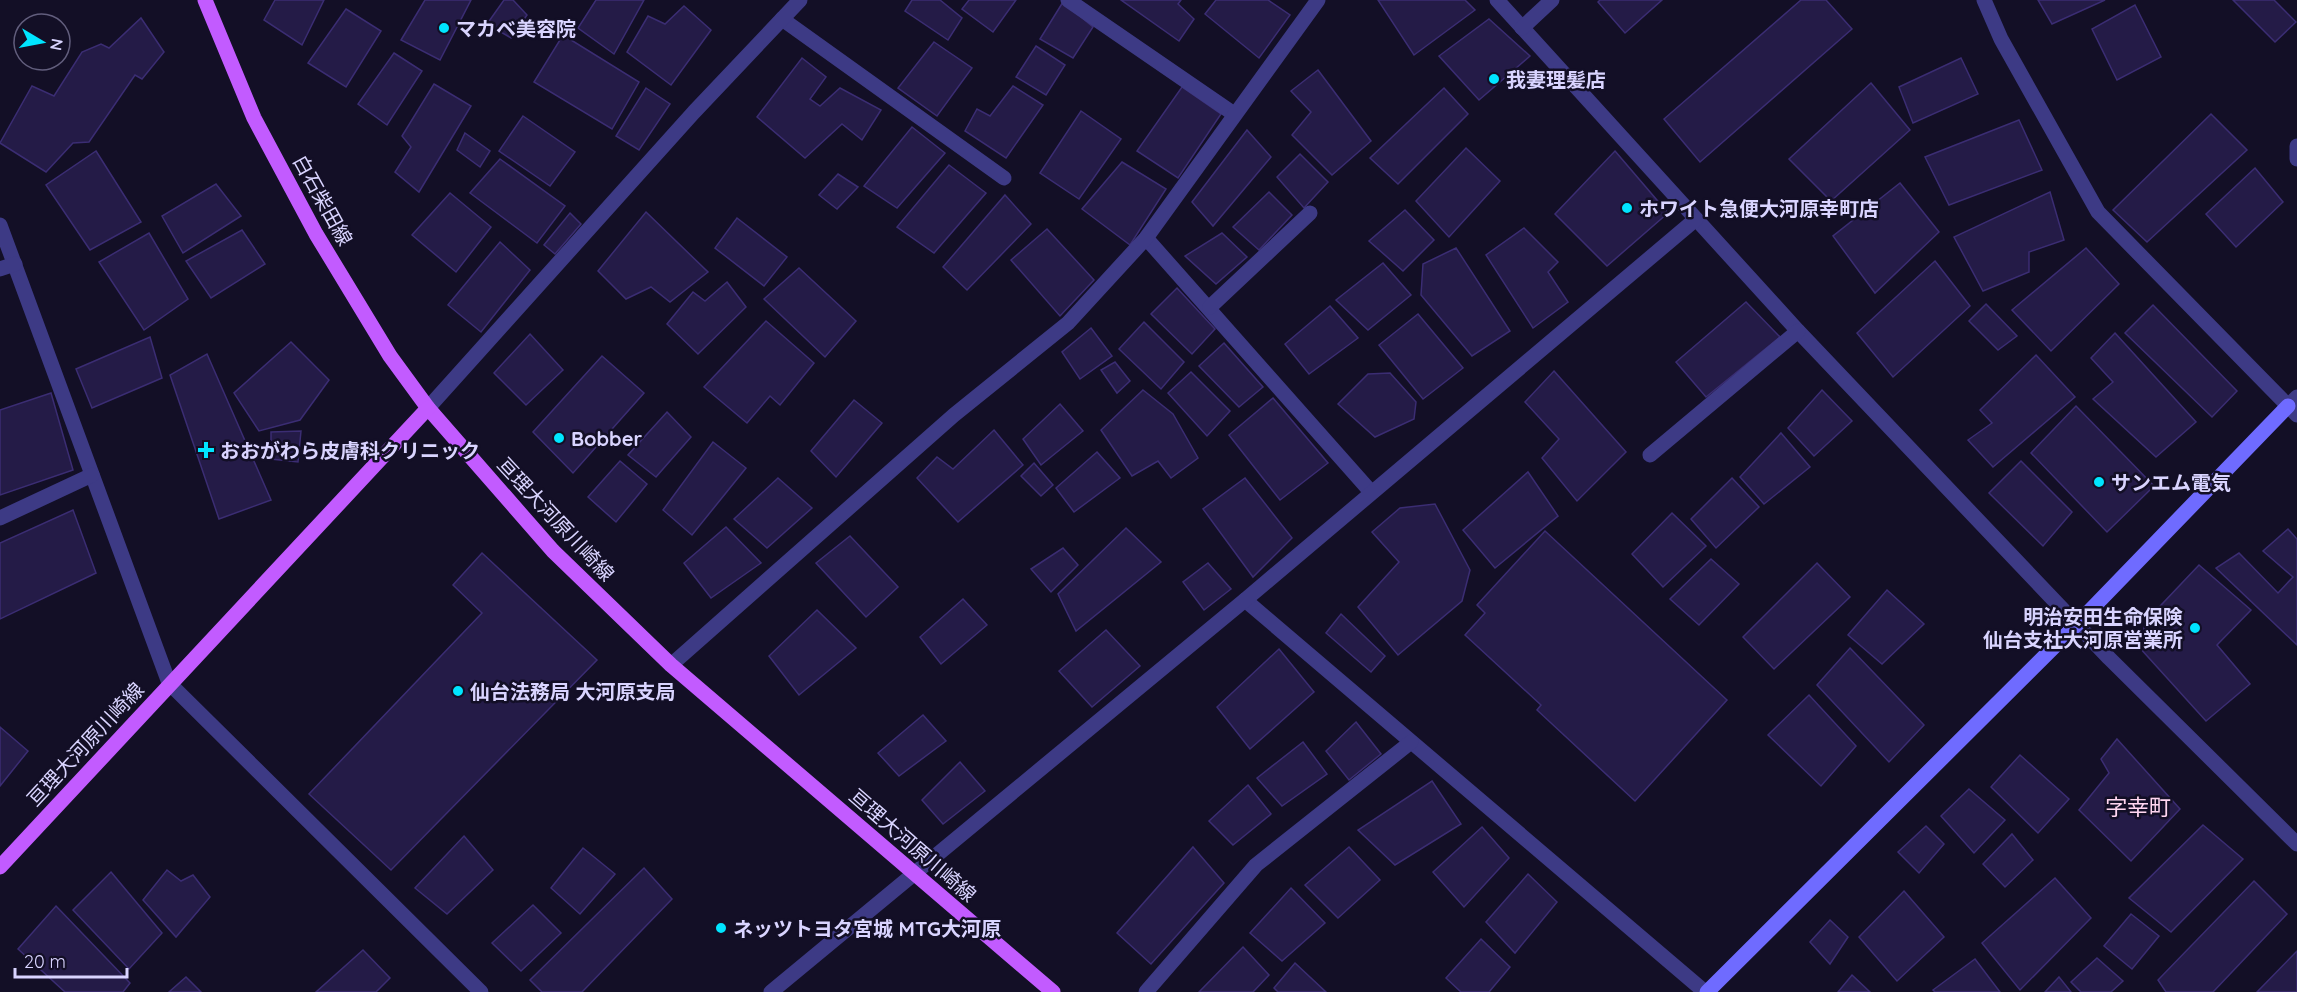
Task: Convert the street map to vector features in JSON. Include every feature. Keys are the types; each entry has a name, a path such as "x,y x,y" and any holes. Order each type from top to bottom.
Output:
{"main road":[{"name":"白石柴田線","path":"205,0 255,118 316,234 390,356 428,408"},
{"name":"亘理大河原川崎線","path":"0,867 169,683 428,408 553,551 671,665 1053,992"}],"street":[{"path":"428,408 800,0"},
{"path":"1068,0 1234,114"},
{"path":"671,665 954,416 1068,323 1146,238 1318,0"},
{"path":"1497,0 1798,331 2077,624 2297,844"},
{"path":"1522,28 1552,0"},
{"path":"1245,600 1706,992 2294,406 2098,212 2001,39 1984,0"},
{"path":"782,19 1004,178"},
{"path":"2297,146 2297,159"},
{"path":"1210,308 1310,213"},
{"path":"771,992 1245,600 1696,219"},
{"path":"0,225 7,266 92,475 169,683 481,992"},
{"path":"1146,238 1371,492"},
{"path":"1650,455 1798,331"},
{"path":"0,518 92,475"},
{"path":"1146,992 1256,865 1411,742"}],"building":[{"path":"275,0 324,0 302,45 264,20"},
{"path":"425,0 471,0 440,60 401,40"},
{"path":"504,0 513,0 527,15 511,38 487,24"},
{"path":"596,0 644,0 614,54 578,28"},
{"path":"912,0 940,0 962,18 948,40 905,11"},
{"path":"969,0 1016,0 993,32 962,9"},
{"path":"1121,0 1181,0 1178,4 1194,19 1179,41"},
{"path":"1216,0 1268,0 1290,15 1259,58 1205,14"},
{"path":"1378,0 1465,0 1475,10 1414,55"},
{"path":"1600,0 1662,0 1625,33 1598,2"},
{"path":"1801,0 1826,0 1852,29 1700,162 1664,119"},
{"path":"2038,0 2105,0 2052,24"},
{"path":"2233,0 2274,0 2296,22 2275,42"},
{"path":"1063,2 1093,27 1073,58 1040,39"},
{"path":"2135,5 2161,57 2117,80 2092,29"},
{"path":"684,6 711,30 671,85 627,52 648,16 665,24"},
{"path":"346,9 381,31 346,87 308,63"},
{"path":"141,18 164,52 142,79 135,75 89,142 73,143 46,172 0,143 32,86 54,96 69,72 72,72 72,68 82,52 101,44 109,48"},
{"path":"1489,19 1530,56 1479,100 1439,56"},
{"path":"563,35 639,82 612,129 534,82"},
{"path":"934,42 972,68 937,116 898,88"},
{"path":"1036,46 1065,65 1046,95 1016,77"},
{"path":"394,53 422,71 387,125 358,104"},
{"path":"802,58 826,77 810,99 820,106 840,88 881,110 862,140 842,124 805,158 757,117"},
{"path":"1961,58 1978,94 1913,123 1899,87"},
{"path":"1318,70 1371,141 1332,175 1292,135 1311,112 1291,91"},
{"path":"1871,83 1910,130 1831,201 1789,159"},
{"path":"434,84 471,106 419,192 395,172 411,147 402,136"},
{"path":"1013,86 1043,105 1006,158 965,131 977,109 990,116"},
{"path":"1182,87 1221,114 1178,178 1137,151"},
{"path":"646,88 670,104 639,150 616,136"},
{"path":"1444,88 1468,114 1398,184 1370,158"},
{"path":"1081,111 1121,139 1079,199 1040,173"},
{"path":"2211,114 2247,150 2147,242 2113,210"},
{"path":"523,116 575,152 550,186 499,151"},
{"path":"2019,120 2042,170 1949,205 1925,157"},
{"path":"912,127 945,153 897,208 864,186"},
{"path":"1247,130 1271,157 1213,226 1192,202"},
{"path":"465,133 490,151 480,167 457,150"},
{"path":"1466,148 1500,181 1449,237 1416,201"},
{"path":"96,151 141,222 90,250 46,185"},
{"path":"1615,151 1668,213 1607,266 1555,214"},
{"path":"1300,154 1328,182 1304,208 1277,177"},
{"path":"500,159 565,206 537,243 470,193"},
{"path":"1122,162 1166,189 1130,245 1082,209"},
{"path":"949,165 986,193 934,253 897,227"},
{"path":"2255,168 2283,202 2236,247 2206,214"},
{"path":"838,174 858,187 837,209 819,195"},
{"path":"1900,183 1939,232 1875,293 1833,236"},
{"path":"216,184 241,216 183,253 162,216"},
{"path":"1269,192 1292,215 1259,250 1233,227"},
{"path":"2050,192 2064,240 2029,252 2029,272 1983,291 1954,237"},
{"path":"450,193 491,227 456,272 412,235"},
{"path":"1005,195 1031,224 967,290 943,267"},
{"path":"1405,210 1434,240 1403,271 1369,241"},
{"path":"646,212 708,272 670,302 651,287 626,299 598,271"},
{"path":"570,213 581,224 555,254 544,245"},
{"path":"737,218 787,257 764,286 715,248"},
{"path":"1524,228 1558,262 1548,272 1568,302 1533,328 1486,255"},
{"path":"1047,229 1094,280 1060,316 1011,260"},
{"path":"242,230 265,264 211,298 186,261"},
{"path":"149,233 188,299 144,330 99,262"},
{"path":"1222,233 1247,257 1216,284 1185,256"},
{"path":"500,242 530,270 481,332 448,305"},
{"path":"1456,248 1510,331 1472,356 1421,295 1423,264"},
{"path":"2086,248 2119,284 2051,351 2012,310"},
{"path":"1935,261 1970,306 1893,377 1857,333"},
{"path":"1383,263 1411,295 1368,330 1336,300"},
{"path":"799,268 856,321 825,357 764,299"},
{"path":"727,282 746,307 698,354 667,324 693,292 705,301"},
{"path":"1177,288 1215,329 1192,354 1151,314"},
{"path":"1746,302 1780,337 1706,397 1676,362"},
{"path":"1986,304 2017,336 1998,350 1969,321"},
{"path":"2153,305 2237,391 2212,417 2125,333"},
{"path":"1330,306 1358,338 1309,374 1285,344"},
{"path":"1418,314 1463,368 1423,399 1379,345"},
{"path":"766,321 814,363 780,405 770,396 747,423 704,387"},
{"path":"1144,322 1184,362 1161,389 1119,349"},
{"path":"1091,328 1112,356 1080,379 1062,352"},
{"path":"2115,333 2196,422 2156,457 2093,399 2113,382 2091,358"},
{"path":"530,334 563,370 526,405 494,373"},
{"path":"150,337 162,378 92,408 76,369"},
{"path":"291,342 329,380 300,420 259,431 234,393"},
{"path":"1224,343 1263,387 1239,407 1199,366"},
{"path":"207,354 271,500 219,519 170,375"},
{"path":"2036,355 2075,397 1993,467 1968,440 1992,423 1980,410"},
{"path":"602,356 644,393 573,473 533,432"},
{"path":"1115,362 1130,381 1117,393 1101,370"},
{"path":"1554,371 1626,452 1577,501 1542,458 1559,439 1525,402"},
{"path":"1191,372 1230,411 1207,436 1168,393"},
{"path":"1390,373 1416,402 1414,419 1375,437 1338,404 1368,374"},
{"path":"1143,390 1173,414 1198,458 1171,478 1158,461 1132,476 1101,430"},
{"path":"1822,390 1852,421 1814,456 1788,428"},
{"path":"51,393 73,470 0,495 0,410"},
{"path":"1273,398 1328,463 1280,500 1229,435"},
{"path":"854,400 882,423 836,477 811,451"},
{"path":"1060,404 1083,431 1041,465 1023,439"},
{"path":"2076,406 2154,486 2107,532 2031,453"},
{"path":"667,412 691,437 656,477 628,455"},
{"path":"994,430 1023,465 958,522 917,478 937,457 953,469"},
{"path":"301,431 298,462 271,459 271,432"},
{"path":"1781,433 1810,467 1764,504 1740,477"},
{"path":"713,442 746,468 692,535 663,510"},
{"path":"1097,452 1120,478 1074,512 1056,488"},
{"path":"620,461 647,484 616,522 588,497"},
{"path":"2021,461 2072,512 2043,546 1989,493"},
{"path":"1034,463 1053,485 1041,496 1021,476"},
{"path":"1528,472 1558,516 1495,568 1463,530"},
{"path":"778,478 812,508 767,548 734,519"},
{"path":"1245,478 1292,538 1253,577 1203,509"},
{"path":"1732,478 1759,507 1716,548 1691,519"},
{"path":"1435,504 1470,570 1462,601 1398,655 1358,607 1399,562 1372,532 1400,508"},
{"path":"73,510 96,573 0,619 0,543"},
{"path":"1672,513 1706,546 1663,587 1632,554"},
{"path":"726,527 761,563 711,598 684,563"},
{"path":"1126,528 1161,562 1076,631 1058,594"},
{"path":"2288,529 2297,539 2297,645 2216,568 2239,553 2278,593 2293,577 2263,551"},
{"path":"1545,531 1727,700 1635,801 1537,710 1541,705 1465,635 1485,613 1477,605"},
{"path":"850,536 898,587 866,617 816,563"},
{"path":"1063,548 1078,565 1051,592 1031,569"},
{"path":"482,553 597,660 391,870 309,794 482,613 453,585"},
{"path":"1711,559 1739,584 1699,625 1670,599"},
{"path":"1208,563 1231,589 1204,610 1183,582"},
{"path":"1817,563 1850,597 1774,669 1743,637"},
{"path":"2199,565 2251,610 2217,645 2250,684 2206,721 2139,647 2146,621"},
{"path":"1887,590 1924,624 1882,664 1848,635"},
{"path":"963,599 987,625 941,664 920,637"},
{"path":"817,610 856,648 799,695 769,656"},
{"path":"1341,614 1385,656 1371,672 1326,633"},
{"path":"1106,630 1140,666 1092,707 1059,671"},
{"path":"1850,648 1924,725 1889,762 1817,685"},
{"path":"1279,649 1314,692 1250,749 1217,707"},
{"path":"1809,695 1856,746 1821,786 1768,735"},
{"path":"923,715 946,741 899,776 878,753"},
{"path":"1356,722 1381,754 1349,780 1326,751"},
{"path":"0,727 28,751 0,786"},
{"path":"2117,739 2180,809 2131,861 2079,810 2109,773 2101,759"},
{"path":"1303,742 1327,774 1282,806 1257,778"},
{"path":"2020,755 2069,799 2038,833 1991,787"},
{"path":"960,762 985,791 943,824 922,800"},
{"path":"1432,781 1461,824 1395,865 1358,830"},
{"path":"1248,785 1271,814 1233,845 1209,821"},
{"path":"1969,789 2005,820 1974,853 1941,816"},
{"path":"2203,825 2243,859 2171,932 2129,898"},
{"path":"1926,826 1944,844 1919,873 1898,852"},
{"path":"1482,827 1509,858 1464,907 1433,872"},
{"path":"2012,834 2033,860 2005,887 1983,864"},
{"path":"464,836 493,870 447,914 415,888"},
{"path":"1193,847 1224,883 1151,964 1117,933"},
{"path":"1349,847 1380,880 1338,918 1305,885"},
{"path":"583,848 615,874 580,914 551,888"},
{"path":"644,868 672,899 582,992 542,992 530,980"},
{"path":"167,870 181,881 193,875 210,897 176,937 143,900"},
{"path":"111,872 162,933 129,969 73,910"},
{"path":"1528,874 1557,902 1515,953 1486,922"},
{"path":"2055,878 2091,918 2020,990 1982,943"},
{"path":"2254,881 2287,914 2213,992 2166,992 2158,980"},
{"path":"1291,888 1325,923 1282,961 1250,933"},
{"path":"1904,891 1944,937 1897,981 1859,937"},
{"path":"533,905 561,933 521,971 492,943"},
{"path":"56,906 130,983 123,992 65,992 18,949"},
{"path":"2131,914 2159,936 2132,969 2104,946"},
{"path":"1830,920 1848,937 1830,964 1810,942"},
{"path":"1481,939 1510,967 1489,992 1461,992 1446,978"},
{"path":"1243,947 1269,975 1253,992 1199,992"},
{"path":"363,950 390,978 376,992 316,992"},
{"path":"2297,951 2297,992 2257,992"},
{"path":"2097,958 2123,981 2111,992 2081,992 2071,982"},
{"path":"1975,959 2000,992 1935,992 1933,990"},
{"path":"1295,963 1326,992 1278,992 1274,988"},
{"path":"1852,975 1870,992 1838,992"},
{"path":"186,977 201,992 169,992"},
{"path":"2059,977 2071,992 2045,992"}],"place":[{"name":"マカベ美容院","path":"444,28"},
{"name":"我妻理髪店","path":"1494,79"},
{"name":"ホワイト急便大河原幸町店","path":"1627,208"},
{"name":"Bobber","path":"559,438"},
{"name":"おおがわら皮膚科クリニック","path":"206,450"},
{"name":"サンエム電気","path":"2099,482"},
{"name":"明治安田生命保険 仙台支社大河原営業所","path":"2195,628"},
{"name":"仙台法務局 大河原支局","path":"458,691"},
{"name":"ネッツトヨタ宮城 MTG大河原","path":"721,928"}],"district":[{"name":"字幸町","path":"2138,807"}]}
